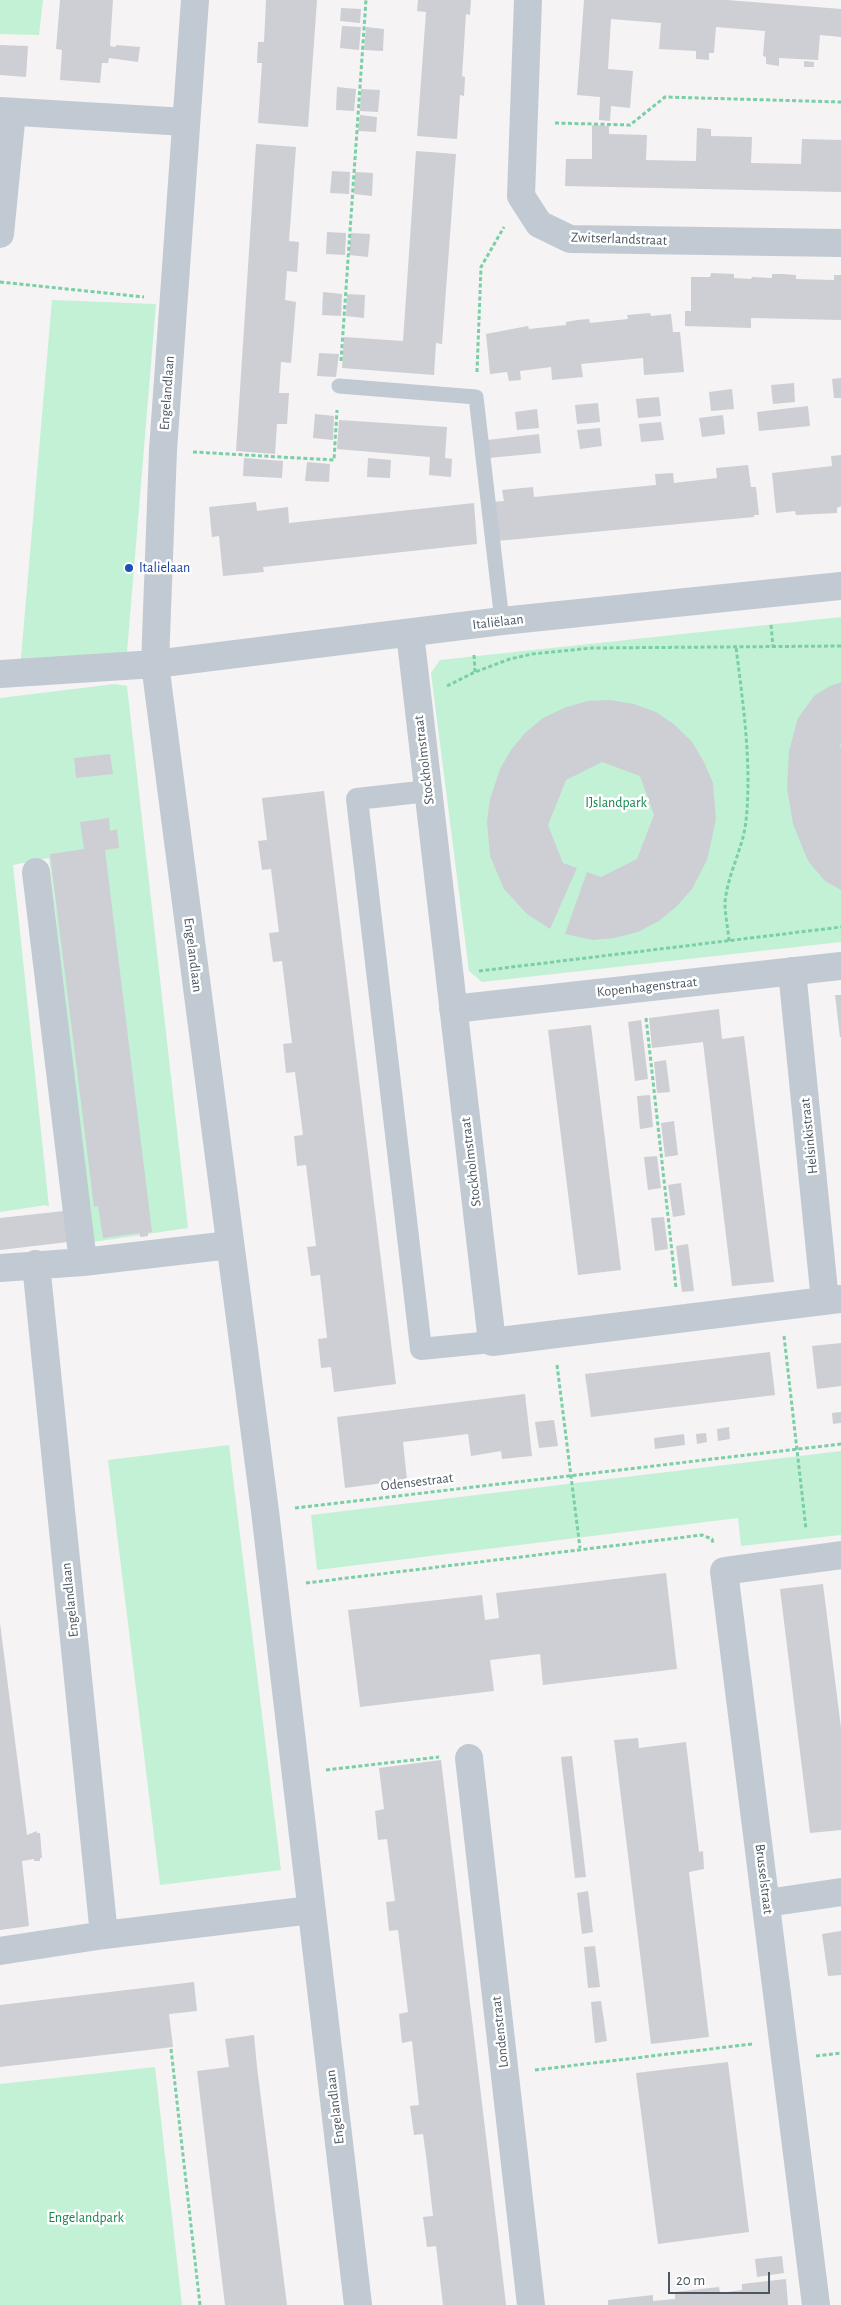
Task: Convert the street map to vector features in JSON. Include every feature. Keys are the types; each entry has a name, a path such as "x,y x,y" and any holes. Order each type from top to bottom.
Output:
{"street":[{"name":"Engelandlaan","path":"195,0 163,450 155,664 265,1511 358,2305"},
{"path":"522,196 528,0"},
{"path":"0,234 6,111 186,122"},
{"name":"Zwitserlandstraat","path":"522,196 539,224 570,240 841,243"},
{"name":"Italiëlaan","path":"155,664 502,621 841,586"},
{"name":"Stockholmstraat","path":"410,633 492,1342"},
{"path":"0,674 155,664"},
{"path":"428,791 357,799 421,1349 553,1335 833,1300"},
{"path":"36,872 84,1262"},
{"name":"Kopenhagenstraat","path":"453,1009 841,966"},
{"name":"Helsinkistraat","path":"792,971 833,1300"},
{"path":"0,1268 84,1262 230,1245"},
{"name":"Engelandlaan","path":"36,1264 104,1935"},
{"path":"724,1571 841,1555"},
{"name":"Brusselstraat","path":"724,1571 816,2305"},
{"name":"Londenstraat","path":"470,1758 531,2305"},
{"path":"767,1903 841,1892"},
{"path":"0,1951 104,1935 311,1910"}],"lane":[{"path":"339,386 476,397 502,621"}],"path":[{"path":"163,450 334,460 366,0"},
{"path":"524,122 630,126 665,97 841,102"},
{"path":"476,397 481,267 522,196"},
{"path":"0,282 174,299"},
{"path":"730,941 725,902 734,862 746,824 749,787 746,734 736,646"},
{"path":"417,701 475,672 510,659 532,654 592,648 841,646"},
{"path":"449,974 841,927"},
{"path":"642,988 680,1319"},
{"path":"781,1307 809,1559"},
{"path":"553,1335 580,1548"},
{"name":"Odensestraat","path":"265,1511 841,1444"},
{"path":"274,1587 580,1548 702,1535 712,1539 717,1562 724,1571"},
{"path":"296,1774 440,1756 470,1758"},
{"path":"505,2073 784,2040"},
{"path":"171,2049 200,2305"}],"green space":[{"path":"0,0 43,0 39,35 0,34"},
{"path":"52,300 156,304 127,652 100,661 20,669"},
{"name":"IJslandpark","path":"841,617 841,942 482,982 469,971 431,673 440,660"},
{"path":"115,684 127,686 188,1228 93,1242 49,858 13,865 49,1207 46,1205 0,1212 0,698"},
{"path":"229,1445 281,1870 160,1885 108,1460"},
{"path":"841,1451 841,1535 741,1546 738,1518 317,1570 311,1515"},
{"name":"Engelandpark","path":"155,2067 182,2305 0,2305 0,2084"}],"building":[{"path":"60,0 113,0 110,46 140,47 138,62 109,58 108,63 102,63 100,83 60,80 62,50 56,49"},
{"path":"266,0 317,0 308,127 258,123 262,63 257,63 258,42 264,42"},
{"path":"418,0 471,0 470,15 466,14 462,76 465,77 464,96 460,95 457,139 417,136 426,12 417,11"},
{"path":"584,0 727,0 841,9 841,37 820,35 818,60 779,58 779,66 766,64 766,57 763,56 765,31 716,27 714,53 709,53 709,60 696,59 696,51 659,49 661,23 611,19 608,69 633,71 630,108 611,106 610,121 599,120 600,97 577,95"},
{"path":"341,8 361,9 360,23 340,21"},
{"path":"342,26 361,27 359,50 340,48"},
{"path":"366,27 384,29 383,51 364,50"},
{"path":"0,45 28,46 26,77 0,75"},
{"path":"804,61 814,62 814,67 804,67"},
{"path":"337,87 356,89 354,111 336,110"},
{"path":"361,89 380,90 378,112 360,111"},
{"path":"360,115 377,117 376,132 358,131"},
{"path":"592,125 609,126 609,134 647,135 646,160 696,161 697,128 711,129 711,136 752,137 751,163 801,164 802,139 841,140 841,192 565,186 566,159 592,159"},
{"path":"256,144 296,147 289,241 299,242 297,272 287,271 285,300 296,302 291,363 281,362 279,393 289,393 287,424 277,424 275,454 236,451"},
{"path":"416,151 456,154 442,344 436,343 434,375 342,368 344,337 403,341"},
{"path":"332,171 350,172 349,194 330,193"},
{"path":"355,172 373,173 372,196 354,194"},
{"path":"327,232 346,233 345,255 326,254"},
{"path":"351,233 370,234 368,257 349,255"},
{"path":"711,273 734,274 734,278 751,279 752,277 772,278 772,274 783,274 796,275 796,279 834,280 834,275 841,275 841,320 751,318 751,328 685,326 685,311 691,311 691,277 710,277"},
{"path":"323,292 342,294 341,316 322,315"},
{"path":"347,294 365,295 364,318 346,316"},
{"path":"650,313 651,316 671,314 673,332 680,332 684,372 644,375 643,358 581,364 583,377 552,380 551,367 520,371 521,380 509,381 507,372 490,374 486,334 528,326 529,329 566,325 566,322 577,320 589,319 590,323 628,319 627,315"},
{"path":"319,353 339,354 336,377 317,376"},
{"path":"841,378 841,398 834,398 832,379"},
{"path":"794,383 795,402 773,404 771,385"},
{"path":"732,389 734,409 711,411 709,392"},
{"path":"659,397 661,416 638,418 636,399"},
{"path":"598,403 600,422 577,424 575,405"},
{"path":"808,406 810,426 759,431 757,412"},
{"path":"537,409 539,428 517,430 515,412"},
{"path":"315,414 334,416 333,440 313,438"},
{"path":"723,415 725,434 702,437 699,418"},
{"path":"339,420 447,427 445,458 452,459 451,477 429,475 430,457 337,449"},
{"path":"661,422 664,440 641,442 639,424"},
{"path":"600,428 602,446 580,449 577,430"},
{"path":"539,434 541,453 489,458 487,440"},
{"path":"841,455 841,506 837,508 837,513 796,515 795,511 776,513 772,473 832,466 831,456"},
{"path":"244,458 283,461 282,478 243,476"},
{"path":"368,458 391,460 390,478 367,477"},
{"path":"307,462 330,464 329,482 305,481"},
{"path":"748,465 751,487 756,487 759,515 754,515 754,517 497,541 493,502 504,501 502,490 533,487 534,497 656,485 655,474 673,473 674,483 717,478 716,468"},
{"path":"256,502 257,511 288,507 289,523 474,503 477,544 263,567 264,572 223,576 219,536 212,537 209,507"},
{"path":"841,682 841,743 839,747 841,747 841,890 825,881 808,861 793,824 787,788 789,751 798,718 814,696 830,686"},
{"path":"610,700 634,704 656,712 675,725 692,742 704,762 713,783 716,819 707,860 692,889 677,906 659,921 638,932 614,938 593,940 565,934 587,872 601,877 637,859 654,815 640,776 602,762 566,780 548,825 563,863 577,868 550,929 527,914 504,889 490,856 487,821 490,799 500,769 511,750 525,733 543,718 564,708 587,701"},
{"path":"110,754 113,774 76,778 74,758"},
{"path":"324,791 396,1384 334,1392 331,1367 321,1368 318,1339 327,1338 320,1275 311,1276 307,1247 316,1246 306,1165 297,1166 294,1136 303,1135 295,1072 286,1073 283,1044 292,1043 282,961 273,962 269,933 279,932 271,869 262,870 258,841 267,840 262,798"},
{"path":"109,818 110,831 117,829 119,848 105,850 152,1232 148,1233 148,1236 140,1237 140,1233 103,1238 98,1206 94,1207 50,854 84,849 80,822"},
{"path":"835,995 841,995 841,1037 840,1037"},
{"path":"719,1009 722,1039 744,1036 774,1282 732,1286 703,1042 652,1048 649,1018"},
{"path":"641,1020 648,1079 635,1081 628,1022"},
{"path":"591,1025 621,1270 578,1275 548,1030"},
{"path":"666,1060 670,1092 657,1093 654,1062"},
{"path":"650,1095 653,1127 640,1129 637,1096"},
{"path":"674,1121 678,1155 665,1157 661,1123"},
{"path":"657,1156 661,1188 648,1190 644,1157"},
{"path":"681,1183 685,1215 673,1217 668,1185"},
{"path":"64,1211 68,1242 0,1250 0,1218"},
{"path":"664,1217 668,1249 655,1251 651,1218"},
{"path":"688,1244 694,1291 682,1292 676,1246"},
{"path":"841,1343 841,1386 817,1389 812,1346"},
{"path":"770,1352 775,1395 591,1417 585,1374"},
{"path":"525,1394 532,1456 502,1459 501,1451 471,1456 468,1434 403,1442 407,1480 345,1488 337,1417"},
{"path":"841,1412 841,1423 833,1424 832,1413"},
{"path":"554,1420 558,1446 539,1448 535,1422"},
{"path":"729,1427 730,1439 718,1441 717,1429"},
{"path":"706,1433 707,1442 697,1444 696,1434"},
{"path":"684,1434 685,1445 655,1449 654,1438"},
{"path":"666,1573 677,1669 543,1685 540,1654 490,1660 494,1691 360,1707 348,1610 482,1595 485,1620 499,1618 496,1593"},
{"path":"823,1584 841,1728 841,1830 810,1833 780,1589"},
{"path":"0,1623 27,1835 37,1831 37,1833 40,1833 42,1858 40,1858 40,1861 34,1861 34,1859 22,1861 29,1926 0,1930"},
{"path":"638,1738 639,1748 686,1742 699,1852 703,1851 704,1869 689,1872 709,2037 651,2044 614,1740"},
{"path":"572,1756 586,1877 575,1878 561,1757"},
{"path":"441,1760 506,2305 443,2305 436,2246 427,2247 423,2217 433,2216 423,2134 414,2135 410,2106 419,2105 412,2041 402,2043 399,2014 408,2012 398,1930 389,1931 386,1902 395,1901 387,1839 378,1840 375,1811 384,1809 379,1768"},
{"path":"588,1891 593,1932 582,1934 577,1893"},
{"path":"841,1931 841,1975 828,1976 822,1934"},
{"path":"595,1946 600,1987 588,1988 584,1947"},
{"path":"194,1982 197,2011 169,2014 173,2047 0,2067 0,2005"},
{"path":"601,2001 607,2041 595,2043 591,2002"},
{"path":"254,2035 287,2305 225,2305 197,2071 229,2067 225,2039"},
{"path":"728,2062 749,2232 658,2244 636,2073"},
{"path":"782,2256 784,2273 757,2277 755,2259"},
{"path":"786,2279 788,2305 608,2305 608,2300 653,2295 653,2301 675,2299 675,2292 719,2287 720,2293 742,2290 742,2284"}],"place":[{"name":"Italielaan","path":"129,568"}]}
